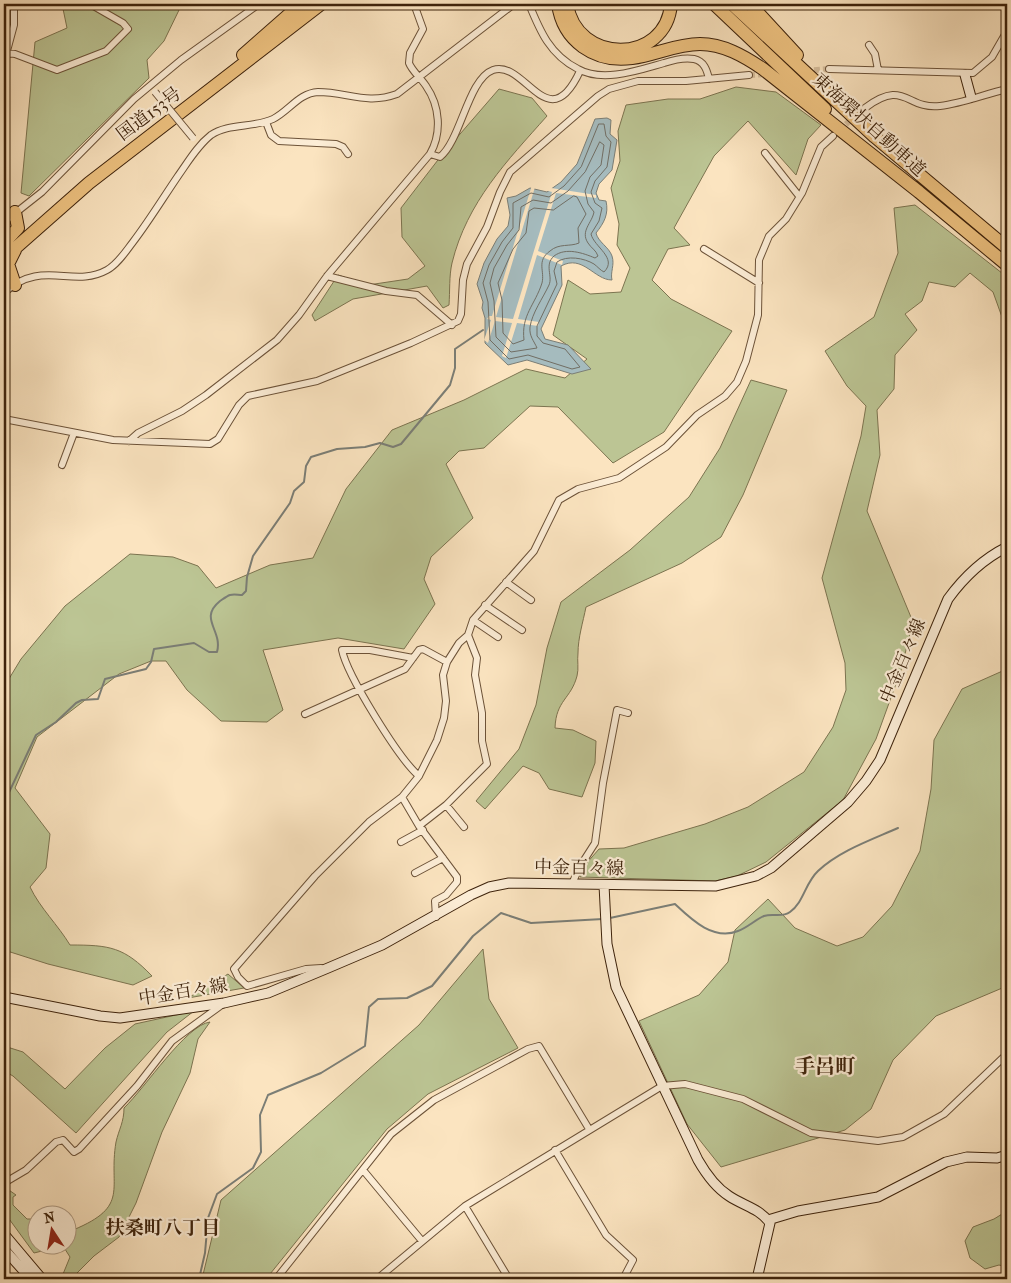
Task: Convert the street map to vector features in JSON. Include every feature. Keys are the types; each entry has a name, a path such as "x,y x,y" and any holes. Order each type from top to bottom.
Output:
{"highway":[{"path":"234,63 301,4"},
{"name":"国道153号","path":"4,247 86,176 309,4"},
{"name":"国道153号","path":"4,258 30,233 120,158 321,4"},
{"path":"558,4 564,26 574,40 588,51 604,57 632,58 680,46 701,44 720,47 739,54 763,69 919,192"},
{"path":"567,4 574,26 586,39 601,47 619,50 636,48 657,35 668,19 671,4"},
{"name":"東海環状自動車道","path":"714,4 820,104 919,192 1007,265"},
{"name":"東海環状自動車道","path":"732,4 822,90 928,183 1007,248"},
{"path":"750,4 835,95 928,183"},
{"path":"4,243 18,228 15,212"},
{"path":"15,284 8,268 8,260 30,233"},
{"path":"4,274 15,284"}],"main road":[{"path":"965,75 972,97"},
{"name":"中金百々線","path":"4,997 120,1018 224,1003 268,993 382,945 489,887 509,883 716,886 756,876 771,868 848,802 866,781 880,760 948,599 963,579 976,567 1007,546"},
{"path":"604,885 607,944 616,987 662,1086 709,1178 729,1196 762,1213 770,1224"},
{"path":"757,1279 770,1224 768,1220 798,1210 878,1197 946,1162 967,1156 996,1158 1007,1155"},
{"path":"4,1234 42,1279"},
{"path":"4,1249 31,1279"}],"street":[{"path":"4,62 15,18 14,4"},
{"path":"7,53 15,54 57,70 106,51 128,29 123,23 90,4"},
{"path":"4,222 42,192 150,86 218,32 259,4"},
{"path":"129,441 138,433 175,415 206,395 277,340 299,316 327,276 430,154 437,133 437,114 432,97 410,63 410,53 423,29 414,4"},
{"path":"4,293 15,284 40,275 93,276 109,269 140,232 199,146 213,134 266,122 311,93 327,93 368,100 383,99 407,88 514,4"},
{"path":"529,4 546,41 558,55 580,71 620,74 688,58 700,62 704,66 709,79"},
{"path":"829,70 878,70 965,75 973,73 992,57 1007,31"},
{"path":"869,45 875,54 878,70"},
{"path":"430,154 440,157 448,150 473,94 483,77 490,71 499,69 510,71 538,94 554,98 567,93 580,71"},
{"path":"4,419 74,434 129,441 210,444 218,438 239,405 248,396 317,380 458,321 461,314 463,280 467,264 487,227 505,180 520,162 587,104 610,89 645,80 686,81 749,75"},
{"path":"150,86 199,146"},
{"path":"865,108 880,97 893,94 937,107 956,104 972,97 1007,89"},
{"path":"266,122 271,136 279,141 336,144 343,147 348,154"},
{"path":"328,968 306,969 247,986 238,977 234,969 315,876 369,822 402,797 419,776 433,748 444,718 446,701 444,675 447,662 459,643 468,635 473,620 534,550 559,500 578,489 619,478 666,447 697,415 725,396 737,382 753,336 758,315 758,266 769,236 786,219 799,196 821,147 833,136"},
{"path":"765,153 799,196"},
{"path":"704,249 759,283"},
{"path":"327,276 386,291 417,295 452,325"},
{"path":"62,465 74,434"},
{"path":"506,582 531,600"},
{"path":"485,605 522,630"},
{"path":"473,620 498,637"},
{"path":"401,842 421,828 487,764 482,741 482,713 475,675 477,658 468,635"},
{"path":"305,714 407,668 419,650 423,649 447,662"},
{"path":"413,658 370,650 342,650 360,689 393,744 419,776"},
{"path":"572,884 579,868 595,842 602,783 617,710 628,713"},
{"path":"402,797 421,828 457,876 457,882 446,895 435,901 436,917"},
{"path":"446,805 464,827"},
{"path":"415,873 443,858"},
{"path":"4,1183 26,1170 56,1142 63,1140 74,1152 79,1149 137,1086 172,1041 224,1003"},
{"path":"276,1279 391,1134 434,1100 528,1049 539,1046 590,1129"},
{"path":"376,1279 465,1206 662,1086 685,1084 743,1099 811,1133 878,1141 903,1137 944,1114 1007,1054"},
{"path":"555,1150 606,1235 633,1260 623,1279"},
{"path":"363,1170 422,1241"},
{"path":"465,1206 509,1279"}],"green space":[{"path":"62,4 179,4 180,8 164,41 147,60 149,78 29,196 21,193 35,42 67,28"},
{"path":"736,87 776,92 821,125 808,139 796,175 748,121 714,156 674,228 690,245 668,249 652,280 671,299 732,331 664,432 613,463 558,407 530,406 484,448 459,451 446,464 473,518 431,557 424,579 435,604 404,649 338,638 263,650 283,710 267,722 221,721 187,690 166,661 151,661 119,674 37,737 15,788 50,834 46,868 30,887 70,945 106,947 124,953 152,976 133,985 48,964 4,950 4,687 21,659 65,606 130,554 173,557 198,566 216,588 270,565 313,558 346,489 392,430 464,400 526,369 565,378 587,359 553,335 568,280 590,294 621,292 630,268 617,245 619,224 611,188 620,161 618,131 626,105 668,99 700,99"},
{"path":"499,89 532,98 547,116 503,166 478,202 468,221 452,263 449,305 443,308 427,286 353,299 315,321 312,315 338,275 368,285 408,279 425,266 402,237 401,208 441,156"},
{"path":"915,205 1007,277 1007,331 993,292 970,273 955,287 929,282 922,301 905,314 917,330 895,355 894,389 877,410 880,455 867,511 913,622 901,670 876,739 843,800 766,862 737,876 715,881 580,877 585,865 599,849 624,848 705,824 748,807 804,772 833,727 846,690 845,663 822,578 861,436 866,406 847,386 825,351 874,317 898,253 894,208"},
{"path":"751,380 787,390 743,495 721,537 682,563 586,607 579,642 577,676 558,711 555,728 573,730 596,741 595,763 582,797 549,789 539,773 523,766 485,809 476,801 519,749 536,705 547,648 561,602 630,550 689,497 720,448"},
{"path":"1007,669 1007,866 1002,876 1007,885 1007,986 936,1016 893,1060 871,1109 845,1130 721,1167 687,1124 639,1021 699,995 728,962 735,930 768,899 795,928 837,946 863,937 892,906 920,851 931,789 934,740 962,689"},
{"path":"483,949 489,999 518,1048 428,1094 387,1129 266,1279 202,1279 221,1200 419,1025"},
{"path":"228,974 244,988 188,998"},
{"path":"194,1011 167,1032 76,1133 13,1076 4,1071 4,1046 23,1052 65,1089 105,1048 135,1024"},
{"path":"210,1022 198,1039 190,1073 162,1132 136,1203 119,1237 94,1256 71,1279 61,1279 69,1256 78,1256 78,1228 103,1213 110,1204 113,1195 116,1142 124,1108 178,1045 200,1026"},
{"path":"6,1188 16,1195 13,1197 13,1205 28,1219 28,1245 4,1212 4,1190"},
{"path":"1007,1211 1007,1267 999,1265 985,1269 970,1258 965,1241 973,1227 994,1219"}],"water":[{"path":"607,118 611,120 610,134 617,140 612,170 599,184 596,193 599,200 606,201 607,210 603,222 596,233 612,256 612,280 606,279 576,263 561,266 562,285 541,329 545,339 568,345 591,369 572,374 527,360 508,365 485,343 483,302 477,284 484,263 497,239 508,226 510,215 507,198 516,196 530,188 547,192 561,182 577,164 595,119"}],"pier":[{"path":"532,185 596,195 596,198 556,193 538,251 563,261 562,265 537,255 518,319 539,322 538,326 517,323 506,358 502,356 512,323 495,321 488,343 484,340 491,320 487,319 489,316 492,316","holes":["535,187 552,192 513,319 496,317"]}],"waterway":[{"path":"4,803 36,735 56,722 76,703 82,700 98,699 105,679 146,669 151,662 154,649 194,643 209,652 217,652 217,637 211,613 220,601 230,595 242,595 246,591 247,577 253,556 290,503 294,491 304,482 306,466 311,457 337,449 365,447 380,443 393,447 401,444 450,385 455,368 455,349 483,330"},
{"path":"610,918 675,904 695,922 711,931 720,933 738,931 764,916 787,914 795,908 810,881 826,864 856,846 898,828"},
{"path":"199,1279 205,1253 208,1218 217,1194 253,1168 261,1152 260,1115 268,1095 321,1073 365,1046 369,1007 378,999 407,998 432,986 473,936 501,913 531,923 603,919"}],"tunnel":[{"path":"805,71 829,69"},
{"path":"749,75 767,74"},
{"path":"839,130 865,108"}],"district":[{"name":"手呂町","path":"825,1066"},
{"name":"扶桑町八丁目","path":"163,1228"}]}
